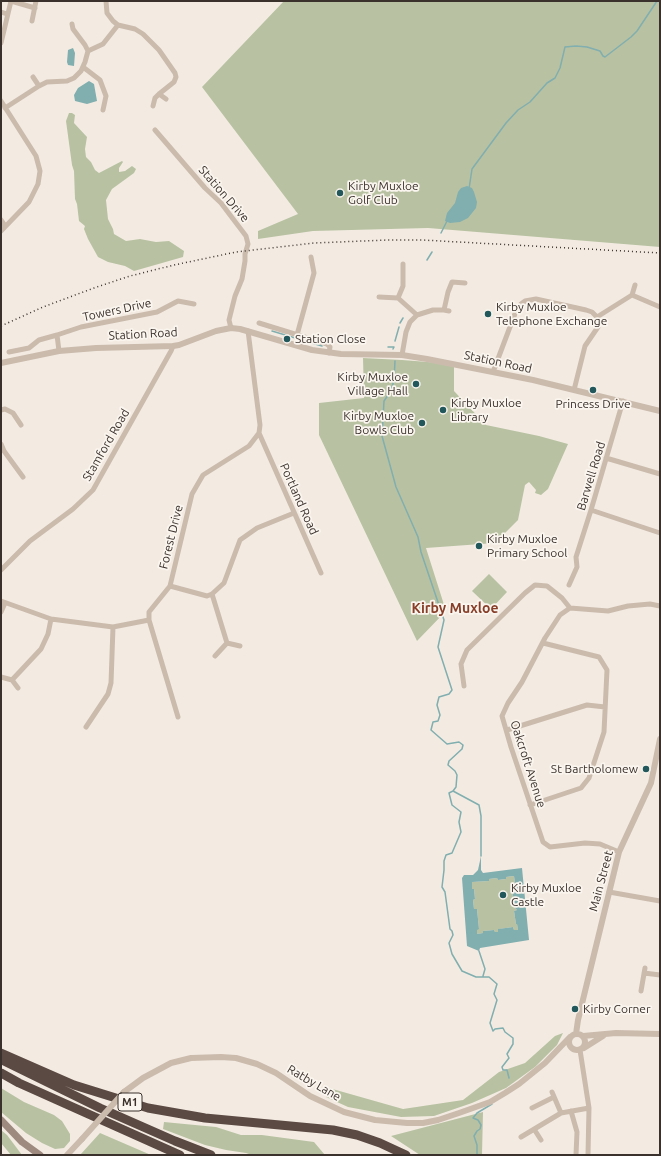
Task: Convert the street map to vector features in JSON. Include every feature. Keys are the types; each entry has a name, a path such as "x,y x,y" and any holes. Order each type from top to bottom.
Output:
{"highway":[{"name":"M1","path":"1,1053 74,1085 148,1108 205,1118 334,1130 357,1135 380,1143 406,1155"},
{"name":"M1","path":"1,1059 100,1108 211,1155"},
{"name":"M1","path":"1,1073 172,1153 180,1155"},
{"name":"M1","path":"315,1129 353,1140 392,1155"}],"main road":[{"path":"1,1120 32,1155"},
{"path":"22,1142 40,1155"}],"street":[{"path":"1,43 11,1 35,8"},
{"path":"32,21 36,1"},
{"path":"106,1 108,13 118,25 135,29 143,34 158,50 175,74 176,77 174,82 155,98 152,106"},
{"path":"1,12 7,14"},
{"path":"5,108 47,82 67,81 74,78 83,67 86,62 88,51 86,45 73,28 72,24"},
{"path":"88,51 103,44 118,25"},
{"path":"83,67 97,76 102,84 106,96 103,110"},
{"path":"33,77 39,86"},
{"path":"159,94 166,99"},
{"path":"1,101 36,156 40,171 38,184 29,202 1,231"},
{"name":"Station Drive","path":"155,130 205,188 221,203 246,236 248,244 244,254 245,260 242,280 235,296 229,320 231,328"},
{"path":"1,220 5,226"},
{"path":"297,335 314,273 311,258"},
{"path":"398,298 403,286 403,264"},
{"path":"402,356 406,332 410,322 417,315 424,312 447,310 448,292 452,282 465,283"},
{"path":"597,317 632,295 635,285"},
{"path":"632,295 660,307"},
{"path":"379,297 398,298 417,315"},
{"path":"493,372 520,304 525,301 536,299 586,310 592,312 599,321 598,327 585,346 574,390"},
{"name":"Towers Drive","path":"9,352 29,348 39,340 81,327 157,312 178,301 194,304"},
{"path":"260,323 327,344 330,347 329,353"},
{"name":"Station Road","path":"1,363 59,351 180,345 216,331 240,328 312,350 329,353 402,356 493,372 623,401 660,411"},
{"path":"248,331 260,425 259,433"},
{"path":"57,335 59,351"},
{"name":"Stamford Road","path":"1,570 30,541 73,509 93,490 173,346"},
{"name":"Barwell Road","path":"569,585 577,567 576,557 623,401"},
{"path":"1,410 13,413 21,425"},
{"name":"Portland Road","path":"259,433 321,574"},
{"name":"Forest Drive","path":"149,620 149,612 170,586 192,494 203,475 248,446 259,433"},
{"path":"1,444 4,451 23,477"},
{"path":"606,458 660,474"},
{"path":"591,510 660,533"},
{"path":"170,586 207,596 212,594 224,583 240,540 256,528 294,513"},
{"path":"464,686 461,664 467,650 535,585 548,586 562,598 570,608 608,611 628,606 650,604 660,606"},
{"path":"212,594 226,643"},
{"path":"1,612 3,602 51,619 113,627 149,620 178,717"},
{"name":"Oakcroft Avenue","path":"570,608 560,615 522,682 508,703 502,716 543,842 550,847 585,843 600,844 619,852"},
{"path":"12,680 42,649 48,634 51,619"},
{"path":"86,727 108,694 111,683 113,627"},
{"path":"226,643 240,646"},
{"path":"215,656 226,643"},
{"path":"530,805 581,788 589,778 604,732 607,670 599,657 543,643"},
{"path":"1,677 12,680 18,688"},
{"path":"507,730 587,705 605,707"},
{"name":"Main Street","path":"573,1035 619,852 651,783 660,739"},
{"path":"609,892 660,901"},
{"path":"641,991 645,971 660,975"},
{"path":"556,1052 579,1049 606,1034"},
{"path":"579,1049 569,1045 573,1035 660,1034"},
{"name":"Ratby Lane","path":"74,1155 82,1139 124,1092 143,1078 171,1063 191,1058 236,1058 257,1064 276,1073 310,1096 344,1112 375,1120 423,1123 438,1120 490,1102 519,1084 573,1035"},
{"path":"583,1036 586,1040 579,1049 589,1108 588,1155"},
{"path":"532,1108 553,1094 561,1113"},
{"path":"521,1137 561,1113 589,1108"},
{"path":"571,1111 577,1132 576,1155"},
{"path":"534,1129 541,1140"},
{"name":"Ratby Lane","path":"68,1155 77,1147"}],"green space":[{"name":"Kirby Muxloe Golf Club","path":"284,1 660,1 660,247 428,228 313,231 258,239 258,231 298,214 202,87"},
{"path":"69,113 75,115 74,123 87,137 85,149 86,157 91,162 95,170 99,173 122,161 123,162 119,168 119,172 125,171 132,166 136,169 134,173 112,189 106,200 108,219 114,234 126,241 140,239 156,242 169,241 184,251 183,257 134,271 125,266 108,262 98,257 88,239 84,229 85,226 79,221 75,199 74,171 66,121"},
{"path":"363,358 454,364 454,391 486,425 539,436 568,444 548,489 541,495 535,493 536,490 529,482 525,485 518,520 495,543 426,548 446,611 417,641 319,435 319,403 364,398"},
{"path":"489,574 507,592 491,609 472,591"},
{"path":"514,876 515,883 512,884 513,897 516,900 514,902 517,910 514,911 518,930 514,930 513,927 499,929 499,932 495,932 494,930 483,931 483,933 477,934 477,929 479,929 477,909 474,909 474,889 472,889 471,882 489,881 489,879 497,878 498,880 506,879 506,877"},
{"path":"563,1033 557,1045 535,1067 506,1088 472,1103 434,1116 401,1117 348,1107 326,1097 329,1088 403,1109 463,1100 499,1072 525,1063 555,1036"},
{"path":"1,1088 24,1102 54,1115 62,1121 70,1134 70,1141 64,1148 55,1149 26,1133 1,1112"},
{"path":"483,1112 482,1155 420,1155 391,1136"},
{"path":"164,1122 216,1127 241,1135 262,1135 314,1142 325,1155 252,1155 226,1150 205,1145 163,1129"},
{"path":"1,1130 7,1135 22,1155 11,1155 1,1143"},
{"path":"100,1133 151,1155 80,1155"}],"water":[{"path":"73,48 75,53 74,66 68,65 67,62 68,50"},
{"path":"89,81 94,84 97,101 87,104 75,101 74,95 78,88"},
{"path":"467,186 472,188 474,192 477,202 476,208 468,218 460,222 450,223 445,221 447,213 455,203 458,192 461,188"},
{"path":"481,856 481,870 483,873 522,868 529,940 480,948 479,951 467,946 462,878 464,875 473,875 478,870","holes":["514,876 515,883 512,884 513,897 516,900 514,901 515,908 517,910 514,911 518,930 514,930 513,927 498,929 498,932 495,932 494,930 483,931 483,933 477,934 477,930 479,929 477,909 474,909 473,900 475,899 474,889 472,889 472,882 489,881 489,879 497,878 498,880 506,879 506,877"]}],"waterway":[{"path":"469,189 472,169 506,123 518,110 530,102 547,83 555,78 560,68 565,47 587,47 600,51 605,57 637,31 657,1"},
{"path":"441,233 447,221"},
{"path":"427,260 432,252"},
{"path":"400,323 403,318"},
{"path":"395,341 399,327"},
{"path":"272,331 322,346"},
{"path":"388,347 394,347 393,349"},
{"path":"395,361 394,380 391,391 384,401 382,436 396,487 418,537 421,552 444,620 438,647 452,690 449,694 439,697 437,705 440,715 438,721 433,722 431,730 447,744 459,742 463,745 462,749 449,761 448,765 457,775 456,787 449,793 452,805 461,812 459,822 461,832 452,853 446,855 444,861 442,887 445,892 450,929 453,935 449,943 452,954 462,971 476,977 489,977 497,984 494,994 497,1000 490,1023 493,1031 495,1029 503,1028 505,1032 513,1038 513,1044 507,1054 509,1058 502,1067 503,1070 507,1070 509,1078"},
{"path":"453,791 479,805 481,816 481,856"},
{"path":"479,951 485,969 483,976"},
{"path":"477,1155 477,1145 474,1136 480,1129 481,1125 478,1120 473,1118 477,1113 492,1104"}],"railway":[{"path":"1,326 43,307 130,276 236,252 314,243 422,240 660,253"}],"place":[{"name":"Kirby Muxloe Golf Club","path":"340,193"},
{"name":"Kirby Muxloe Telephone Exchange","path":"488,314"},
{"name":"Station Close","path":"287,339"},
{"name":"Kirby Muxloe Village Hall","path":"416,384"},
{"name":"Princess Drive","path":"593,390"},
{"name":"Kirby Muxloe Library","path":"443,410"},
{"name":"Kirby Muxloe Bowls Club","path":"422,423"},
{"name":"Kirby Muxloe Primary School","path":"479,546"},
{"name":"St Bartholomew","path":"646,769"},
{"name":"Kirby Muxloe Castle","path":"503,895"},
{"name":"Kirby Corner","path":"575,1009"}],"district":[{"name":"Kirby Muxloe","path":"455,608"}]}
